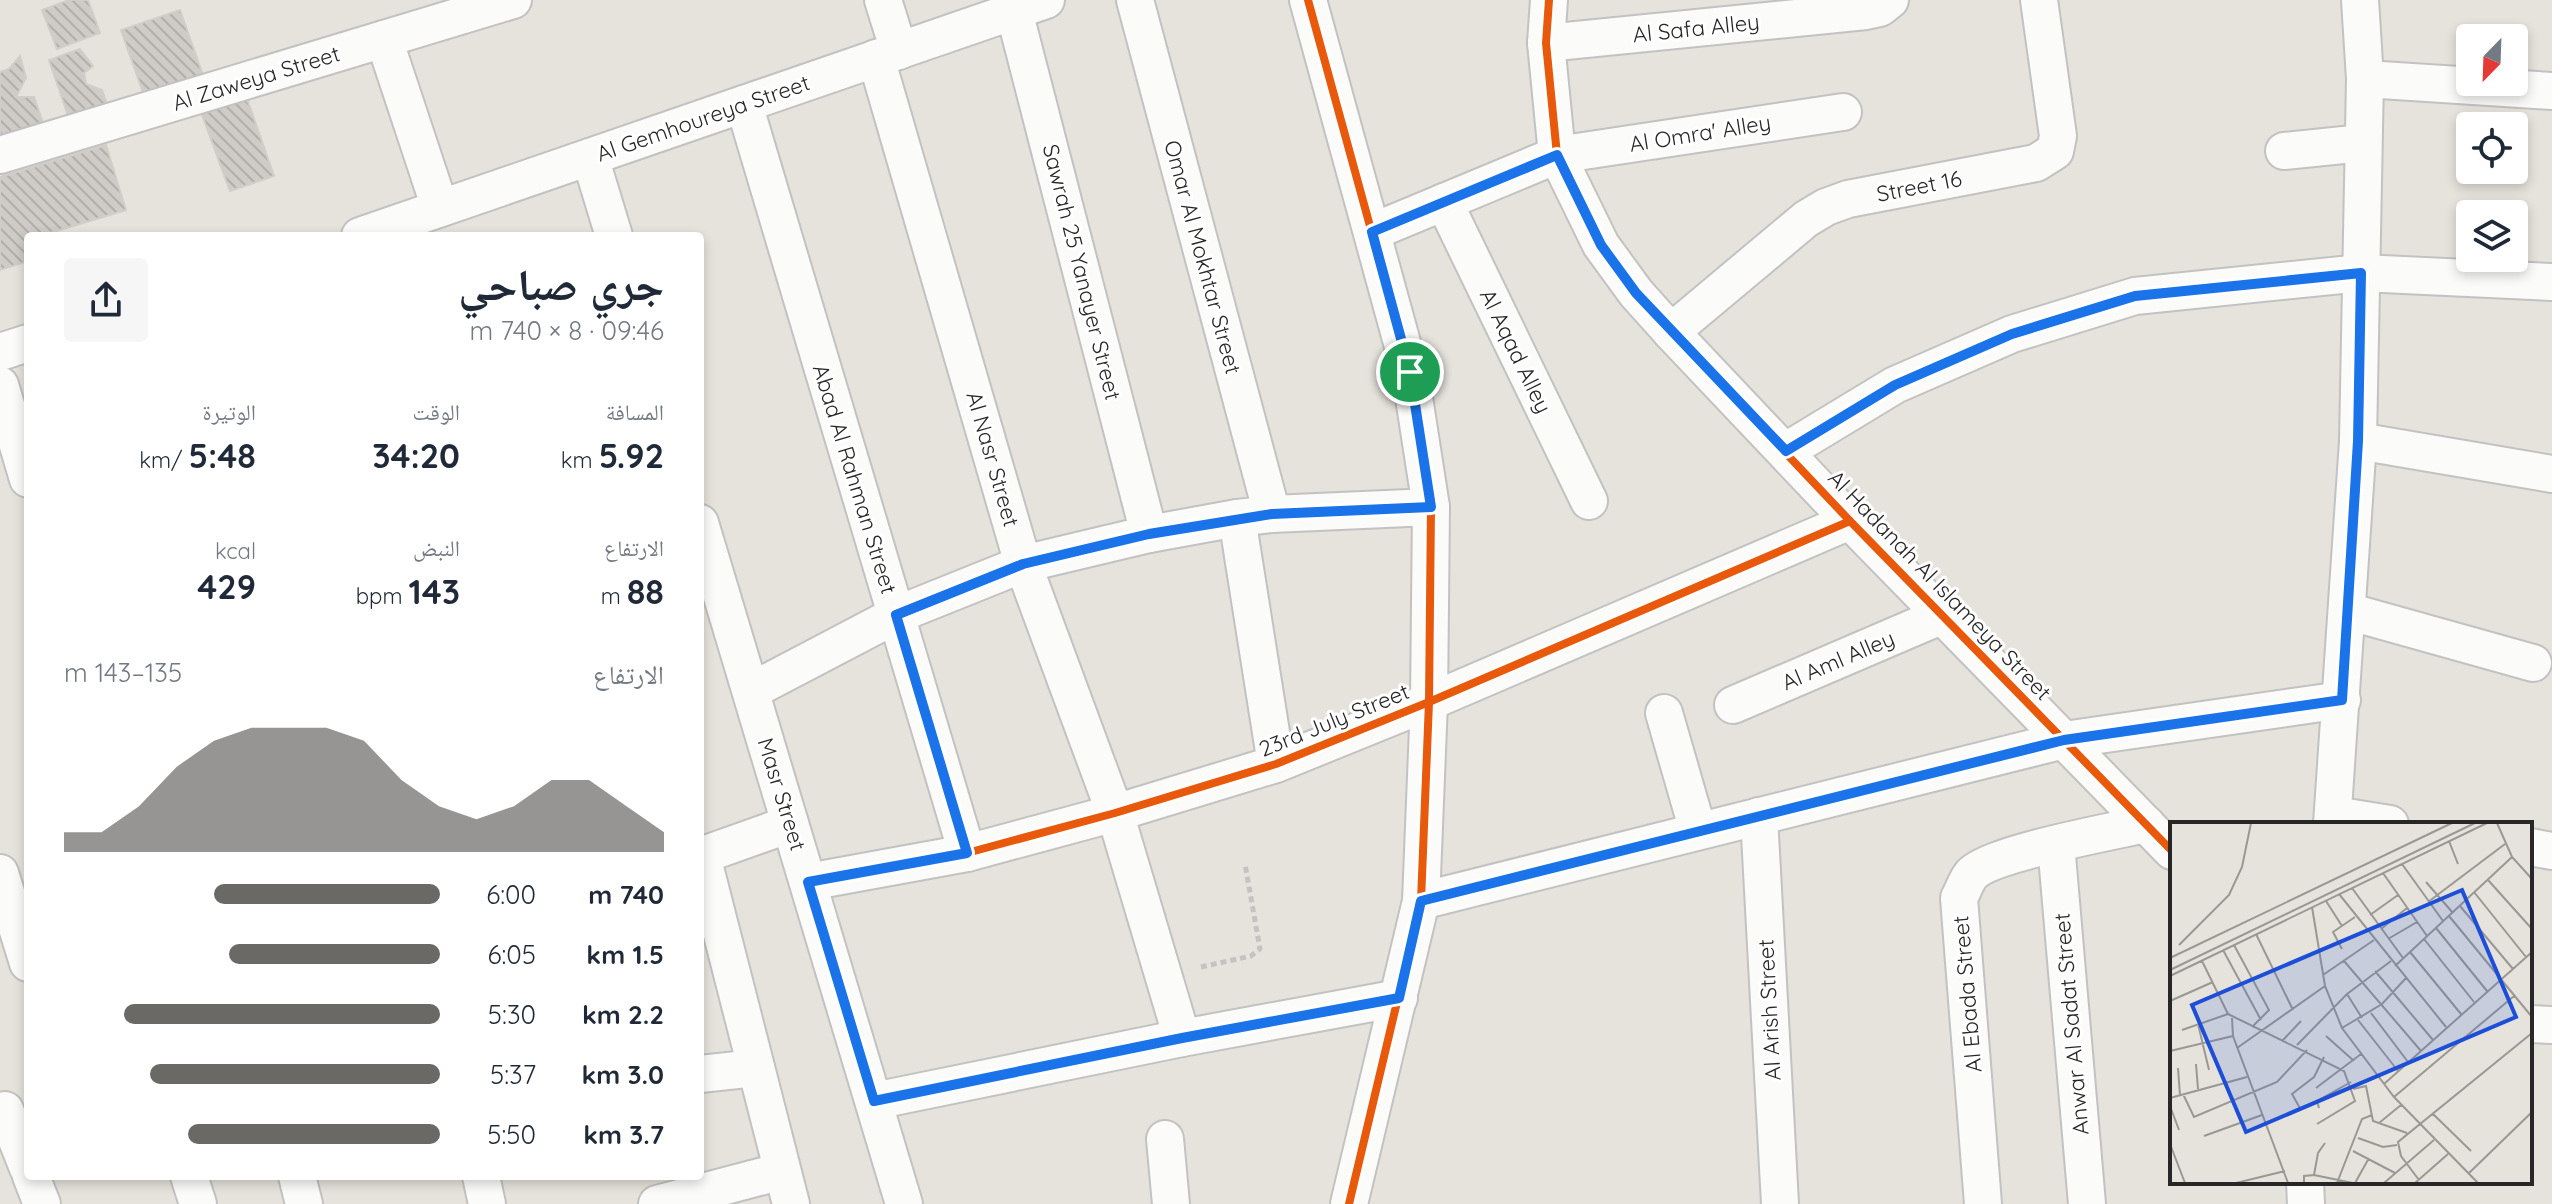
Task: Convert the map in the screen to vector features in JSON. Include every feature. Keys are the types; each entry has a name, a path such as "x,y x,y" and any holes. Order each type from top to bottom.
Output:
{"street":[{"name":"Al Zaweya Street","path":"0,155 513,0"},
{"name":"Al Nasr Street","path":"883,0 888,55 1023,564 1115,813 1182,1038"},
{"name":"Omar Al Mokhtar Street","path":"1135,0 1272,514"},
{"path":"1308,0 1410,372 1431,507 1429,702 1421,901 1349,1204"},
{"name":"Al Hadanah Al Islameya Street","path":"1549,0 1546,43 1557,155 1601,245 1636,293 1850,521 2170,849"},
{"name":"Al Safa Alley","path":"1546,43 1866,11 1880,8 1890,0"},
{"name":"Street 16","path":"1671,332 1806,219 1826,207 1848,199 2036,163 2055,151 2058,136 2039,0"},
{"path":"2360,0 2365,79 2358,441 2333,820 2362,822"},
{"name":"Al Gemhoureya Street","path":"378,232 435,219 590,157 1030,5"},
{"name":"Sawrah 25 Yanayer Street","path":"1030,5 1149,534"},
{"path":"384,39 435,219"},
{"path":"2365,79 2552,91"},
{"name":"Abad Al Rahman Street","path":"744,104 967,853"},
{"name":"Al Omra' Alley","path":"1372,232 1557,155 1843,112"},
{"path":"2284,151 2363,143"},
{"path":"590,157 613,232"},
{"name":"Al Aqad Alley","path":"1444,202 1589,501"},
{"path":"1786,451 1895,385 2012,334 2135,296 2361,273 2552,282"},
{"path":"0,352 24,344"},
{"path":"0,385 24,466"},
{"path":"2358,441 2552,474"},
{"path":"751,691 896,615 1023,564 1149,534 1237,518 1431,507"},
{"path":"1237,518 1276,764"},
{"name":"23rd July Street","path":"808,882 967,853 1115,813 1276,764 1429,702 1850,521"},
{"name":"Masr Street","path":"704,536 904,1204"},
{"path":"2347,611 2533,663"},
{"name":"Al Aml Alley","path":"1733,705 1943,615"},
{"path":"1421,901 2064,740 2342,700"},
{"path":"1664,713 1698,831"},
{"name":"Al Arish Street","path":"1759,816 1780,1204"},
{"path":"704,855 790,824"},
{"name":"Al Ebada Street","path":"1983,1204 1959,898 1971,874 1991,862 2146,824"},
{"name":"Anwar Al Sadat Street","path":"2056,844 2087,1204"},
{"path":"2532,847 2552,851"},
{"path":"657,1204 787,1187 704,868"},
{"path":"0,873 24,950"},
{"path":"874,1101 1182,1038 1399,998"},
{"path":"2532,1024 2552,1025"},
{"path":"704,1074 756,1068"},
{"path":"11,1107 24,1154"},
{"path":"1165,1139 1171,1204"},
{"path":"33,1180 42,1204"},
{"path":"190,1180 198,1204"},
{"path":"298,1180 304,1204"},
{"path":"482,1180 487,1204"},
{"path":"2305,1184 2306,1204"}],"path":[{"path":"1165,974 1256,954 1260,942 1245,864"}],"building":[{"path":"69,0 88,0 100,33 57,49 42,10"},
{"path":"180,10 205,81 146,101 121,30"},
{"path":"80,49 93,66 84,73 86,84 102,90 112,118 73,130 49,60"},
{"path":"20,56 26,78 16,97 34,97 44,126 0,139 0,72 9,69"},
{"path":"246,96 274,176 230,191 201,112"},
{"path":"106,145 126,210 53,232 24,232 24,262 0,270 0,177"}],"cycle path":[{"path":"1308,0 1410,372 1431,507 1429,702 1421,901 1349,1204"},
{"path":"1549,0 1546,43 1557,155 1601,245 1636,293 1850,521 2170,849"},
{"path":"808,882 967,853 1115,813 1276,764 1429,702 1850,521"}],"route":[{"path":"1557,155 1601,245 1636,293 1786,451 1895,385 2012,334 2135,296 2361,273 2358,441 2342,700 2064,740 1421,901 1399,998 1182,1038 874,1101 808,882 967,853 896,615 1023,564 1149,534 1272,514 1431,507 1410,372 1372,232 1557,155"}]}
